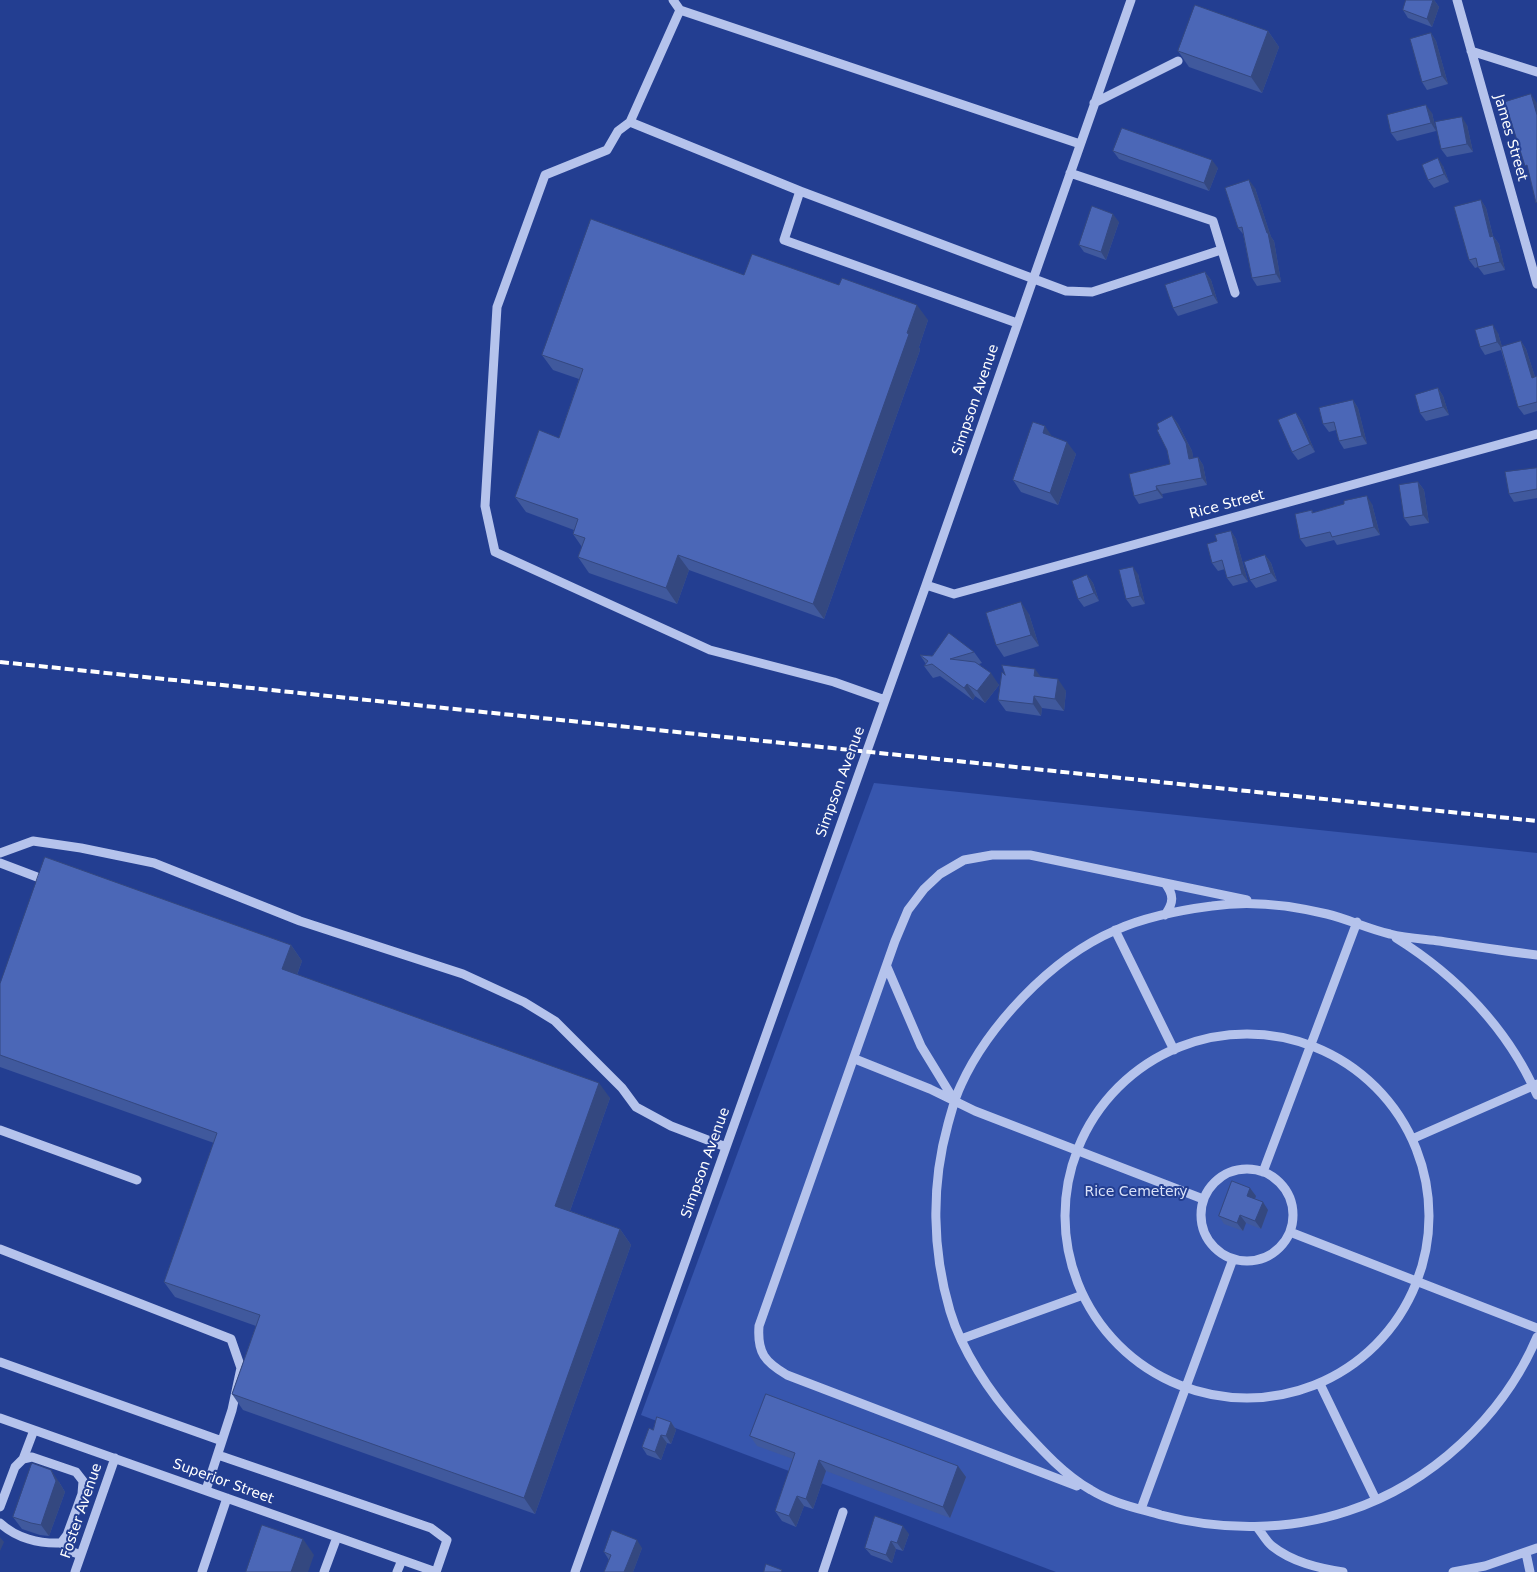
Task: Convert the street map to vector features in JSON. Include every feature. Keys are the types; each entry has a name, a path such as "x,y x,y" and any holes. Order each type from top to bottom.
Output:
{"street":[{"path":"673,0 680,10 1080,144"},
{"name":"Simpson Avenue","path":"576,1572 926,585 1130,0"},
{"name":"James Street","path":"1457,0 1537,284"},
{"path":"680,10 630,122 618,132 607,150 545,174 497,307 485,506 496,552 710,650 834,682 885,700"},
{"path":"1471,50 1537,72"},
{"path":"1094,103 1178,61"},
{"path":"630,122 800,191 1066,291 1092,292 1221,250"},
{"path":"1070,173 1213,221 1235,293"},
{"path":"800,191 784,240 1017,324"},
{"name":"Rice Street","path":"926,585 954,594 1537,434"},
{"path":"0,853 33,841 81,848 154,863 300,921 463,974 524,1002 555,1021 622,1088 636,1107 671,1126 726,1147"},
{"path":"1537,1095 1535,1085 1495,1025 1475,1000 1420,953 1391,935 1357,922 1328,914 1263,904 1030,855 992,855 964,860 940,874 924,889 908,910 760,1326 758,1340 763,1356 772,1366 787,1375 1141,1510 1213,1525 1257,1527 1290,1524 1332,1516 1376,1500 1420,1476 1450,1454 1474,1432 1498,1404 1521,1371 1537,1337"},
{"path":"0,863 37,877"},
{"path":"1165,882 1172,892 1173,901 1166,915"},
{"path":"1093,1492 1071,1477 1052,1460 1001,1405 961,1339 951,1314 937,1244 935,1211 937,1175 954,1100 973,1061 993,1031 1052,969 1115,930 1166,915 1213,905 1263,904"},
{"path":"1264,1172 1357,922"},
{"path":"1115,930 1174,1050"},
{"path":"1391,935 1537,955"},
{"path":"887,967 920,1046 954,1100"},
{"path":"1250,1034 1282,1038 1312,1046 1330,1054 1370,1081 1400,1117 1412,1139 1419,1156 1423,1174 1429,1229 1425,1255 1417,1281 1404,1307 1380,1338 1361,1356 1320,1384 1276,1397 1244,1399 1217,1396 1185,1388 1151,1371 1129,1353 1095,1316 1083,1295 1071,1262 1066,1234 1065,1206 1079,1151 1092,1122 1123,1082 1149,1063 1174,1050 1202,1040 1224,1035 1250,1034"},
{"path":"855,1060 954,1100 975,1111 1203,1199"},
{"path":"1412,1139 1535,1085"},
{"path":"0,1130 137,1180"},
{"path":"1249,1169 1264,1172 1276,1179 1286,1190 1292,1204 1293,1218 1290,1232 1276,1251 1266,1257 1244,1261 1233,1259 1219,1252 1209,1242 1202,1228 1200,1213 1203,1199 1210,1186 1221,1176 1235,1170 1249,1169"},
{"path":"1290,1232 1537,1328"},
{"path":"0,1249 231,1339 241,1368 218,1455 206,1490"},
{"path":"1141,1510 1233,1259"},
{"path":"961,1339 1083,1295"},
{"path":"0,1362 222,1441"},
{"path":"1320,1384 1376,1500"},
{"name":"Superior Street","path":"0,1418 436,1572"},
{"path":"0,1507 15,1467 23,1459 34,1430"},
{"path":"218,1455 431,1528 447,1540 436,1572"},
{"path":"0,1523 8,1531 32,1540 49,1544 60,1542 67,1535 82,1494 83,1481 76,1472 32,1457 23,1459"},
{"name":"Foster Avenue","path":"75,1572 115,1458"},
{"path":"202,1572 227,1498"},
{"path":"823,1572 843,1512"},
{"path":"1257,1527 1272,1545 1292,1558 1323,1570 1343,1572"},
{"path":"324,1572 337,1537"},
{"path":"60,1542 70,1551 81,1555"},
{"path":"1453,1572 1485,1566 1537,1548"},
{"path":"1526,1553 1530,1572"},
{"path":"397,1572 402,1560"}],"green space":[{"name":"Rice Cemetery","path":"874,783 1537,853 1537,1572 1056,1572 641,1415"}],"building":[{"path":"1406,0 1433,0 1427,19 1403,10"},
{"path":"1195,5 1268,31 1251,77 1178,51"},
{"path":"1431,33 1442,76 1422,82 1410,39"},
{"path":"1531,94 1537,115 1536,203 1527,165 1525,166 1505,102"},
{"path":"1426,105 1431,123 1391,133 1387,115"},
{"path":"1462,117 1467,144 1441,149 1435,122"},
{"path":"1122,128 1212,160 1204,183 1113,151"},
{"path":"1438,158 1444,174 1428,180 1422,165"},
{"path":"1249,180 1268,233 1276,274 1252,278 1242,227 1238,228 1225,188"},
{"path":"1481,200 1490,237 1493,236 1500,262 1478,267 1476,258 1469,260 1454,207"},
{"path":"1092,206 1113,214 1101,252 1079,245"},
{"path":"591,219 744,275 752,254 839,285 842,278 917,305 907,333 909,334 813,604 678,555 666,588 578,557 585,538 573,534 578,519 515,497 539,430 559,438 583,369 542,355"},
{"path":"1205,272 1213,295 1173,308 1165,285"},
{"path":"1493,325 1497,342 1480,347 1475,330"},
{"path":"1521,341 1532,378 1537,376 1537,402 1518,407 1501,347"},
{"path":"1438,388 1443,407 1420,413 1415,395"},
{"path":"1353,400 1362,436 1339,441 1334,422 1323,424 1319,408"},
{"path":"1296,413 1310,444 1292,452 1278,420"},
{"path":"1172,416 1186,443 1189,459 1198,457 1202,478 1156,486 1157,490 1134,496 1129,474 1170,464 1167,450 1157,430 1159,429 1157,424"},
{"path":"1033,422 1045,426 1043,433 1067,442 1050,493 1013,480"},
{"path":"1537,468 1537,489 1509,494 1505,472"},
{"path":"1418,482 1423,515 1404,518 1399,485"},
{"path":"1367,496 1374,527 1332,537 1330,532 1300,539 1295,514 1312,510 1312,513 1344,504 1344,501"},
{"path":"1231,531 1242,574 1227,578 1222,560 1212,563 1207,544 1217,541 1215,535"},
{"path":"1265,555 1271,573 1250,580 1244,562"},
{"path":"1133,567 1140,596 1126,599 1119,570"},
{"path":"1087,575 1094,593 1078,599 1072,581"},
{"path":"1021,602 1031,635 996,645 986,613"},
{"path":"949,633 974,652 950,659 975,662 991,673 977,691 967,684 964,688 932,664 924,666 928,661 920,655 932,656"},
{"path":"1002,665 1035,669 1034,676 1058,679 1055,699 1034,696 1033,704 998,700 1002,672 1005,675"},
{"path":"45,857 291,945 282,969 599,1083 555,1206 620,1229 524,1498 232,1394 260,1315 164,1282 217,1133 0,1055 0,984"},
{"path":"1232,1181 1250,1188 1247,1196 1263,1202 1255,1221 1240,1215 1237,1223 1219,1216"},
{"path":"766,1394 958,1466 943,1507 819,1460 806,1499 797,1496 789,1516 775,1511 795,1453 750,1436"},
{"path":"657,1417 671,1422 666,1436 661,1435 655,1452 642,1447 649,1428 653,1430"},
{"path":"32,1463 51,1470 56,1481 41,1525 13,1517"},
{"path":"875,1516 903,1526 897,1543 891,1541 886,1555 865,1548"},
{"path":"262,1525 303,1539 291,1572 246,1572"},
{"path":"612,1530 637,1540 624,1572 604,1572 611,1555 604,1552"},
{"path":"766,1564 782,1570 781,1572 764,1572"}],"railway":[{"path":"0,662 1537,821"}]}
